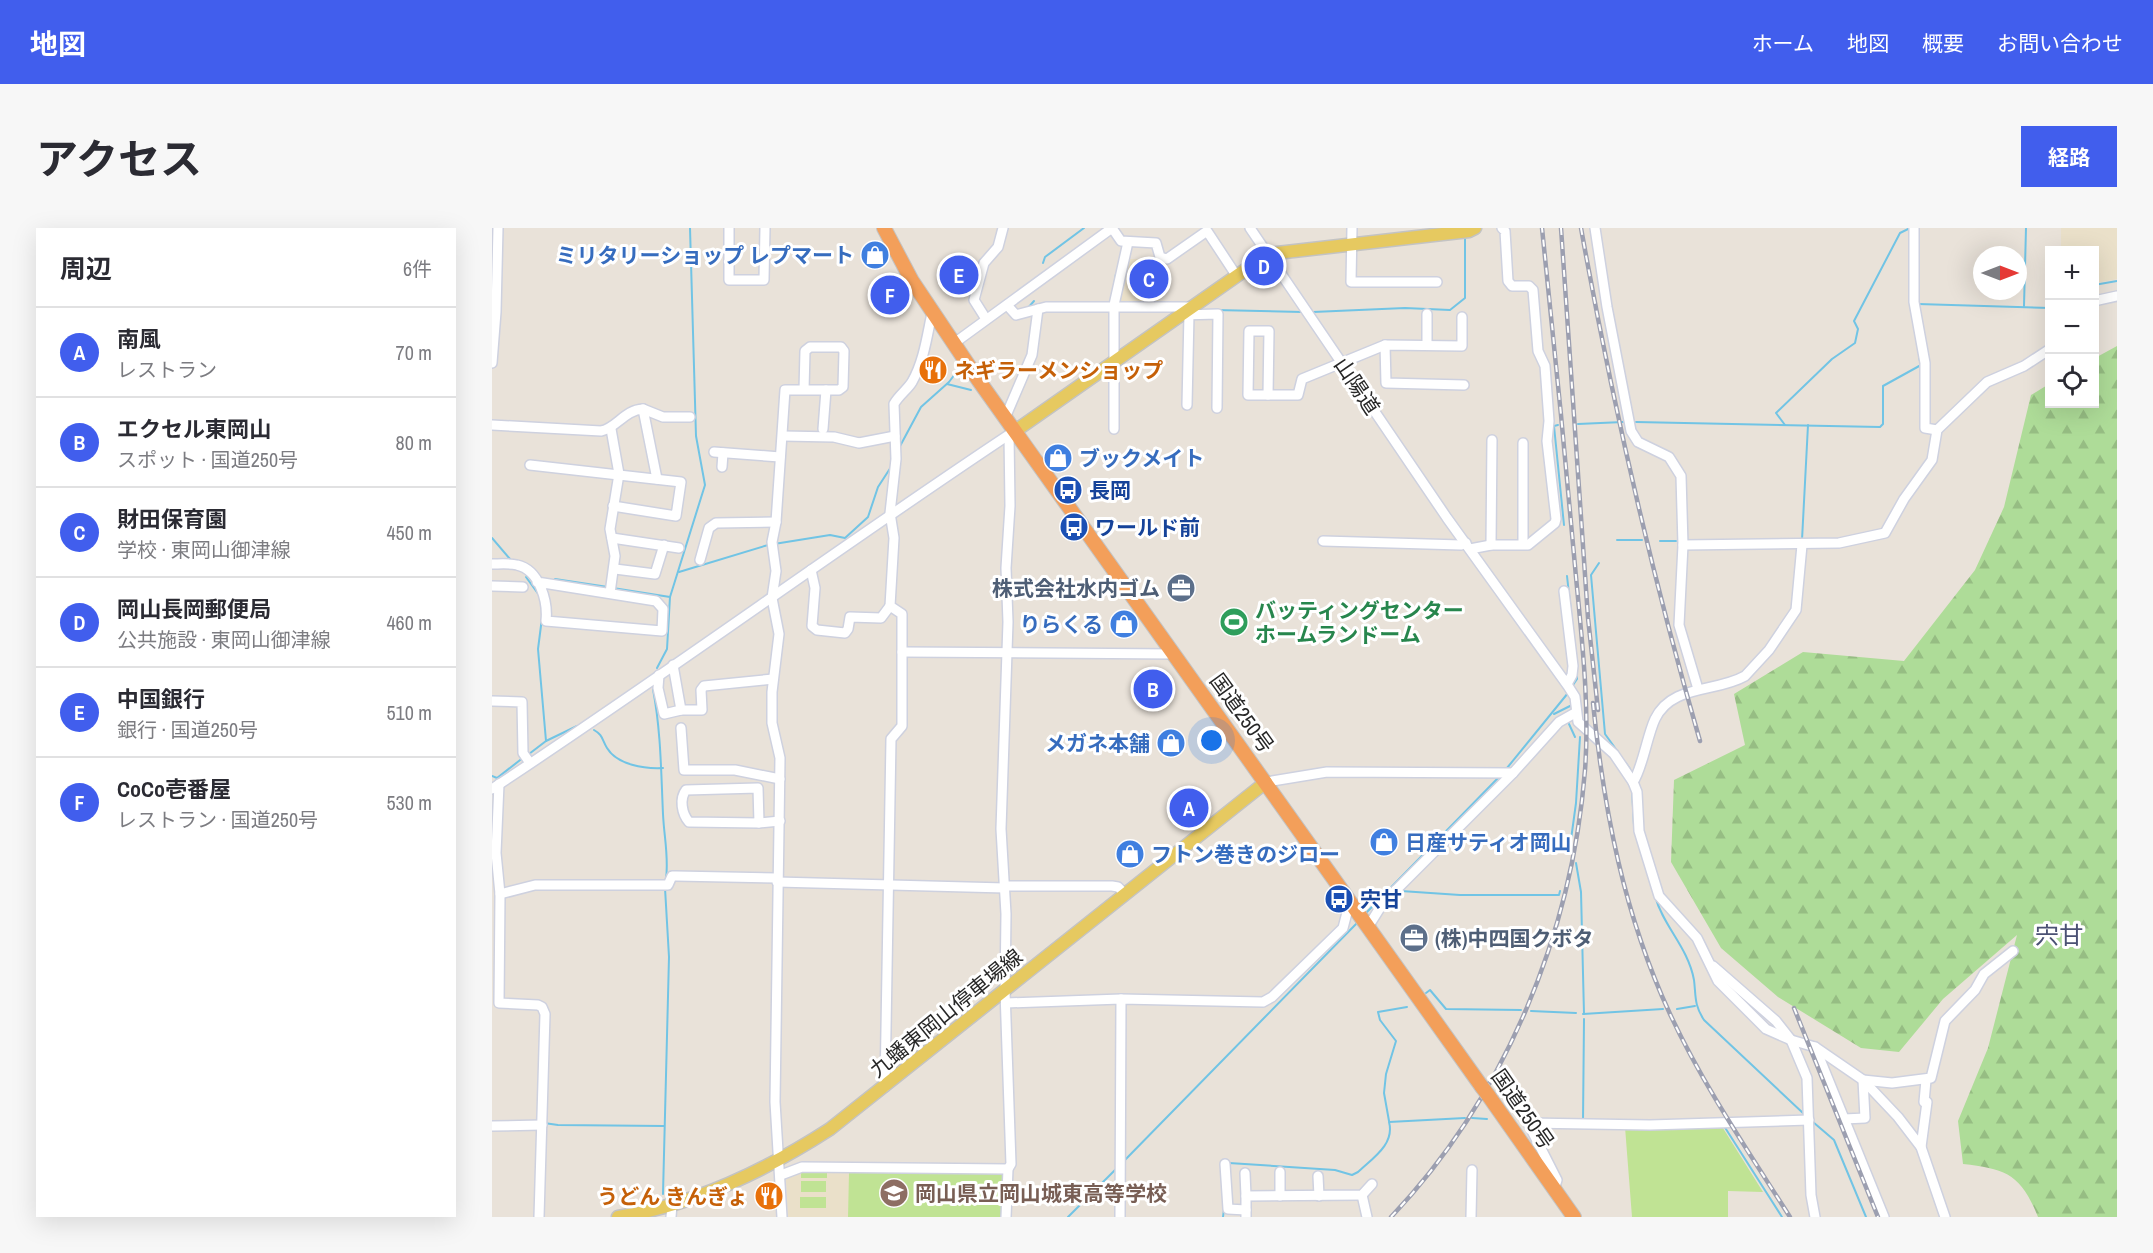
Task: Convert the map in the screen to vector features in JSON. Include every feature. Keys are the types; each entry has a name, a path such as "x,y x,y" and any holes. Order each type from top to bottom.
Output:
{"highway":[{"name":"国道250号","path":"884,228 931,320 953,344 1005,418 1012,433 1266,782 1574,1217"}],"main road":[{"path":"1012,433 1186,312 1236,274 1268,254 1469,231 1477,228"},
{"name":"九蟠東岡山停車場線","path":"618,1217 671,1211 779,1161 830,1129 1005,997 1125,894 1266,782"}],"street":[{"path":"492,363 498,228"},
{"path":"729,228 729,280 764,280 765,228"},
{"path":"986,320 974,300 984,263 998,247 1003,228"},
{"path":"953,344 1112,228 1116,237 1128,242 1156,243 1160,257 1167,259 1207,231 1236,274"},
{"name":"山陽道","path":"1250,228 1468,546 1567,685 1575,697 1575,713"},
{"path":"1352,228 1351,282 1437,282"},
{"path":"1477,228 1486,228"},
{"path":"1323,541 1468,546 1523,543 1528,545 1556,519 1547,441 1548,403 1545,366 1538,351 1533,290 1529,286 1512,286 1508,281 1505,231 1502,228"},
{"path":"1595,228 1606,307 1634,438 1665,453 1679,471 1682,484 1683,545 1679,625 1698,689"},
{"path":"1914,228 1914,304 1925,363 1925,428 1937,429"},
{"path":"1114,429 1114,305 1128,242"},
{"path":"2099,300 2117,296"},
{"path":"1007,305 1016,315 1046,307 1114,305 1218,315 1217,408"},
{"path":"1005,418 1032,355 1038,309"},
{"path":"1186,312 1187,405"},
{"path":"1427,314 1427,345"},
{"path":"1268,395 1269,331 1248,331 1248,395 1268,395 1298,395 1302,378 1383,346 1462,346 1462,317"},
{"path":"811,570 814,588 812,626 817,630 845,633 850,617 880,618 890,606 894,538 890,513 896,459 894,404 898,396 911,384 920,365 931,320"},
{"path":"1383,346 1386,383 1464,385"},
{"path":"782,1217 775,1102 780,758 772,723 773,679 779,634 772,598 776,571 772,544 776,522 785,390 804,390 826,390 839,390 843,387 844,351 841,347 810,347 805,351 804,390"},
{"path":"1683,545 1839,543 1885,533 1904,499 1932,460 1937,429 1987,382 2024,366 2045,352"},
{"path":"824,429 826,390"},
{"path":"643,409 657,479"},
{"path":"492,425 594,432 611,429 633,410 643,409 663,417 690,417"},
{"path":"611,429 619,474 609,528 615,569 611,589"},
{"path":"539,1217 544,1010 538,1005 499,1003 500,894 496,853 495,786 527,759 659,675 772,598 890,513 1012,433"},
{"path":"1006,1217 1008,1169 1011,1164 1005,997 1005,887 1001,829 1012,433"},
{"path":"783,436 834,437 859,443 895,441"},
{"path":"1491,544 1492,440"},
{"path":"1523,443 1523,543"},
{"path":"722,467 719,452 780,457"},
{"path":"530,465 681,482 676,516 613,506"},
{"path":"700,560 709,528 716,523 776,522"},
{"path":"612,538 680,548"},
{"path":"1633,782 1659,712 1667,702 1698,689 1729,683 1745,676 1789,623 1796,610 1802,545"},
{"path":"615,569 655,574 664,546"},
{"path":"492,564 517,565 537,582 547,601 546,621 662,631 663,609 656,600 611,589 537,582"},
{"path":"492,586 523,587"},
{"path":"1564,591 1573,666 1567,685"},
{"path":"885,1087 891,740 902,726 902,614 890,606"},
{"path":"902,652 1174,654"},
{"path":"673,665 681,710"},
{"path":"659,675 658,688 664,714 681,710 702,710 701,690 704,686 773,679"},
{"path":"492,701 522,702 527,759"},
{"path":"1364,921 1513,773 1559,722 1575,713 1578,722 1614,754 1633,782 1637,792 1639,831 1659,896 1697,938 1718,981 1766,1029 1815,1047 1863,1080 1898,1117 1921,1147 1945,1217"},
{"path":"681,728 684,770 735,770 780,779"},
{"path":"1266,782 1327,772 1513,773"},
{"path":"759,823 758,788 686,790 682,795 683,815 689,822 759,823 780,821"},
{"path":"500,894 535,885 665,885 672,876 1005,887 1112,886 1125,894"},
{"path":"1005,997 1263,1002 1272,997 1343,928 1350,901"},
{"path":"1863,1080 1893,1083 1926,1080 1933,1074 1933,1062 1945,1020 1975,990 1984,974 2013,951"},
{"path":"1120,1217 1121,999"},
{"path":"1791,1040 1807,1078 1811,1195 1815,1217"},
{"path":"1815,1047 1846,1118 1884,1217"},
{"path":"1846,1118 1865,1118 1863,1080"},
{"path":"1921,1147 1927,1102 1924,1102 1926,1080"},
{"path":"1554,1190 1557,1180 1528,1123 1650,1125 1809,1120"},
{"path":"492,1126 542,1123"},
{"path":"1225,1164 1228,1209 1246,1214 1245,1173"},
{"path":"781,1175 802,1167 1008,1169"},
{"path":"1471,1217 1472,1170"},
{"path":"1280,1172 1280,1196"},
{"path":"1318,1176 1319,1196"},
{"path":"1246,1196 1362,1195 1372,1184"},
{"path":"1362,1195 1367,1217"}],"shaded area":[{"path":"2061,228 2117,228 2117,279 2099,282 2099,246 2061,246"},
{"path":"1127,259 1156,259 1159,305 1118,302"},
{"name":"岡山県立岡山城東高等学校","path":"797,1172 1000,1173 1003,1175 1002,1217 788,1217 786,1180"}],"green space":[{"path":"2117,346 2117,1217 2038,1217 2025,1191 2010,1176 1990,1168 1963,1164 1958,1121 1988,1048 2017,935 1943,999 1899,1052 1861,1048 1778,997 1721,948 1671,862 1674,780 1745,745 1734,694 1803,652 1904,661 1975,570 2004,507 2031,395 2045,386 2045,408 2099,408 2099,356"},
{"path":"1721,1125 1763,1192 1728,1191 1728,1217 1632,1217 1625,1127"},
{"path":"801,1172 827,1172 827,1178 801,1178"},
{"name":"岡山県立岡山城東高等学校","path":"849,1173 1000,1173 1003,1175 1002,1217 848,1217"},
{"path":"801,1181 826,1181 826,1192 801,1192"},
{"path":"800,1197 826,1197 826,1208 800,1208"}],"waterway":[{"path":"657,668 667,649 670,597 705,485 696,436 690,228"},
{"path":"1043,263 1045,257 1084,228"},
{"path":"1785,425 1776,413 1832,359 1855,343 1858,329 1854,321 1900,233 1910,228"},
{"path":"2024,306 2026,228"},
{"path":"1313,312 1405,308 1450,310 1465,298 1465,235"},
{"path":"1113,292 1116,274"},
{"path":"2099,284 2117,281"},
{"path":"1028,308 1034,301"},
{"path":"1918,304 2045,308"},
{"path":"1215,310 1302,312"},
{"path":"1636,422 1880,427 1883,424 1883,386 1921,365 1919,357"},
{"path":"899,448 921,407 949,382 958,370"},
{"path":"947,384 971,390"},
{"path":"624,412 634,406"},
{"path":"1578,424 1623,422"},
{"path":"1558,425 1554,426 1564,525"},
{"path":"1802,540 1808,425"},
{"path":"774,544 830,535 845,538 868,517 878,487 891,467"},
{"path":"492,538 510,559"},
{"path":"1617,540 1642,540"},
{"path":"1660,541 1676,541"},
{"path":"679,572 768,545"},
{"path":"1599,563 1591,575 1605,734 1618,752"},
{"path":"1567,576 1575,648"},
{"path":"526,577 539,595"},
{"path":"555,579 608,587"},
{"path":"613,588 670,597"},
{"path":"542,618 538,649 546,741"},
{"path":"1571,688 1577,679 1577,665"},
{"path":"653,689 658,721 667,855 666,879"},
{"path":"1507,768 1568,693"},
{"path":"1554,714 1570,706"},
{"path":"1569,724 1575,737"},
{"path":"529,754 546,741 577,726"},
{"path":"594,730 601,736 612,754 624,762 640,767 663,768"},
{"path":"1569,854 1576,803 1580,737"},
{"path":"492,776 497,778 524,757"},
{"path":"1625,762 1630,769"},
{"path":"1366,913 1498,778"},
{"path":"1632,789 1634,825"},
{"path":"1576,863 1581,892 1584,1014"},
{"path":"663,1194 669,957 665,888"},
{"path":"1401,891 1460,895 1559,895 1560,891"},
{"path":"1386,906 1397,895"},
{"path":"1655,896 1691,968 1697,1005 1704,1020 1804,1114"},
{"path":"1123,1162 1358,922"},
{"path":"1426,993 1430,990 1446,1009 1521,1010"},
{"path":"1677,1009 1695,1006"},
{"path":"1389,1121 1384,1093 1386,1074 1396,1041 1380,1020 1378,1012 1407,1007"},
{"path":"1583,1014 1663,1009"},
{"path":"1531,1011 1576,1013"},
{"path":"1583,1121 1584,1019"},
{"path":"1229,1163 1335,1170 1352,1175 1358,1172 1386,1144 1390,1130 1389,1122 1465,1118"},
{"path":"1472,1118 1487,1119"},
{"path":"497,1122 536,1121"},
{"path":"1813,1122 1834,1140 1866,1217"},
{"path":"544,1123 664,1126"},
{"path":"1724,1126 1782,1217"},
{"path":"1068,1217 1117,1168"},
{"path":"1223,1217 1224,1209"}],"railway":[{"path":"1391,1217 1432,1170 1468,1120 1499,1066 1526,1010 1548,952 1565,892 1578,831 1586,744 1584,668 1542,228"},
{"path":"1561,228 1588,618 1598,710"},
{"path":"1581,228 1634,486 1665,614 1700,741"},
{"path":"1593,703 1603,783 1618,862 1628,901 1654,977 1697,1066 1790,1217"},
{"path":"1794,1008 1878,1217"}],"place":[{"name":"ミリタリーショップ レプマート","path":"875,255"},
{"name":"岡山長岡郵便局","path":"1264,266"},
{"name":"中国銀行","path":"959,275"},
{"name":"財田保育園","path":"1149,279"},
{"name":"CoCo壱番屋","path":"890,295"},
{"name":"ネギラーメンショップ","path":"933,370"},
{"name":"ブックメイト","path":"1058,458"},
{"name":"長岡","path":"1068,490"},
{"name":"ワールド前","path":"1074,527"},
{"name":"株式会社水内ゴム","path":"1181,588"},
{"name":"バッティングセンター ホームランドーム","path":"1234,622"},
{"name":"りらくる","path":"1124,624"},
{"name":"エクセル東岡山","path":"1153,689"},
{"name":"メガネ本舗","path":"1171,743"},
{"name":"南風","path":"1189,808"},
{"name":"日産サティオ岡山","path":"1384,842"},
{"name":"フトン巻きのジロー","path":"1130,854"},
{"name":"宍甘","path":"1339,899"},
{"name":"(株)中四国クボタ","path":"1414,938"},
{"name":"岡山県立岡山城東高等学校","path":"894,1193"},
{"name":"うどん きんぎょ","path":"769,1196"}],"district":[{"name":"宍甘","path":"2059,935"}]}
